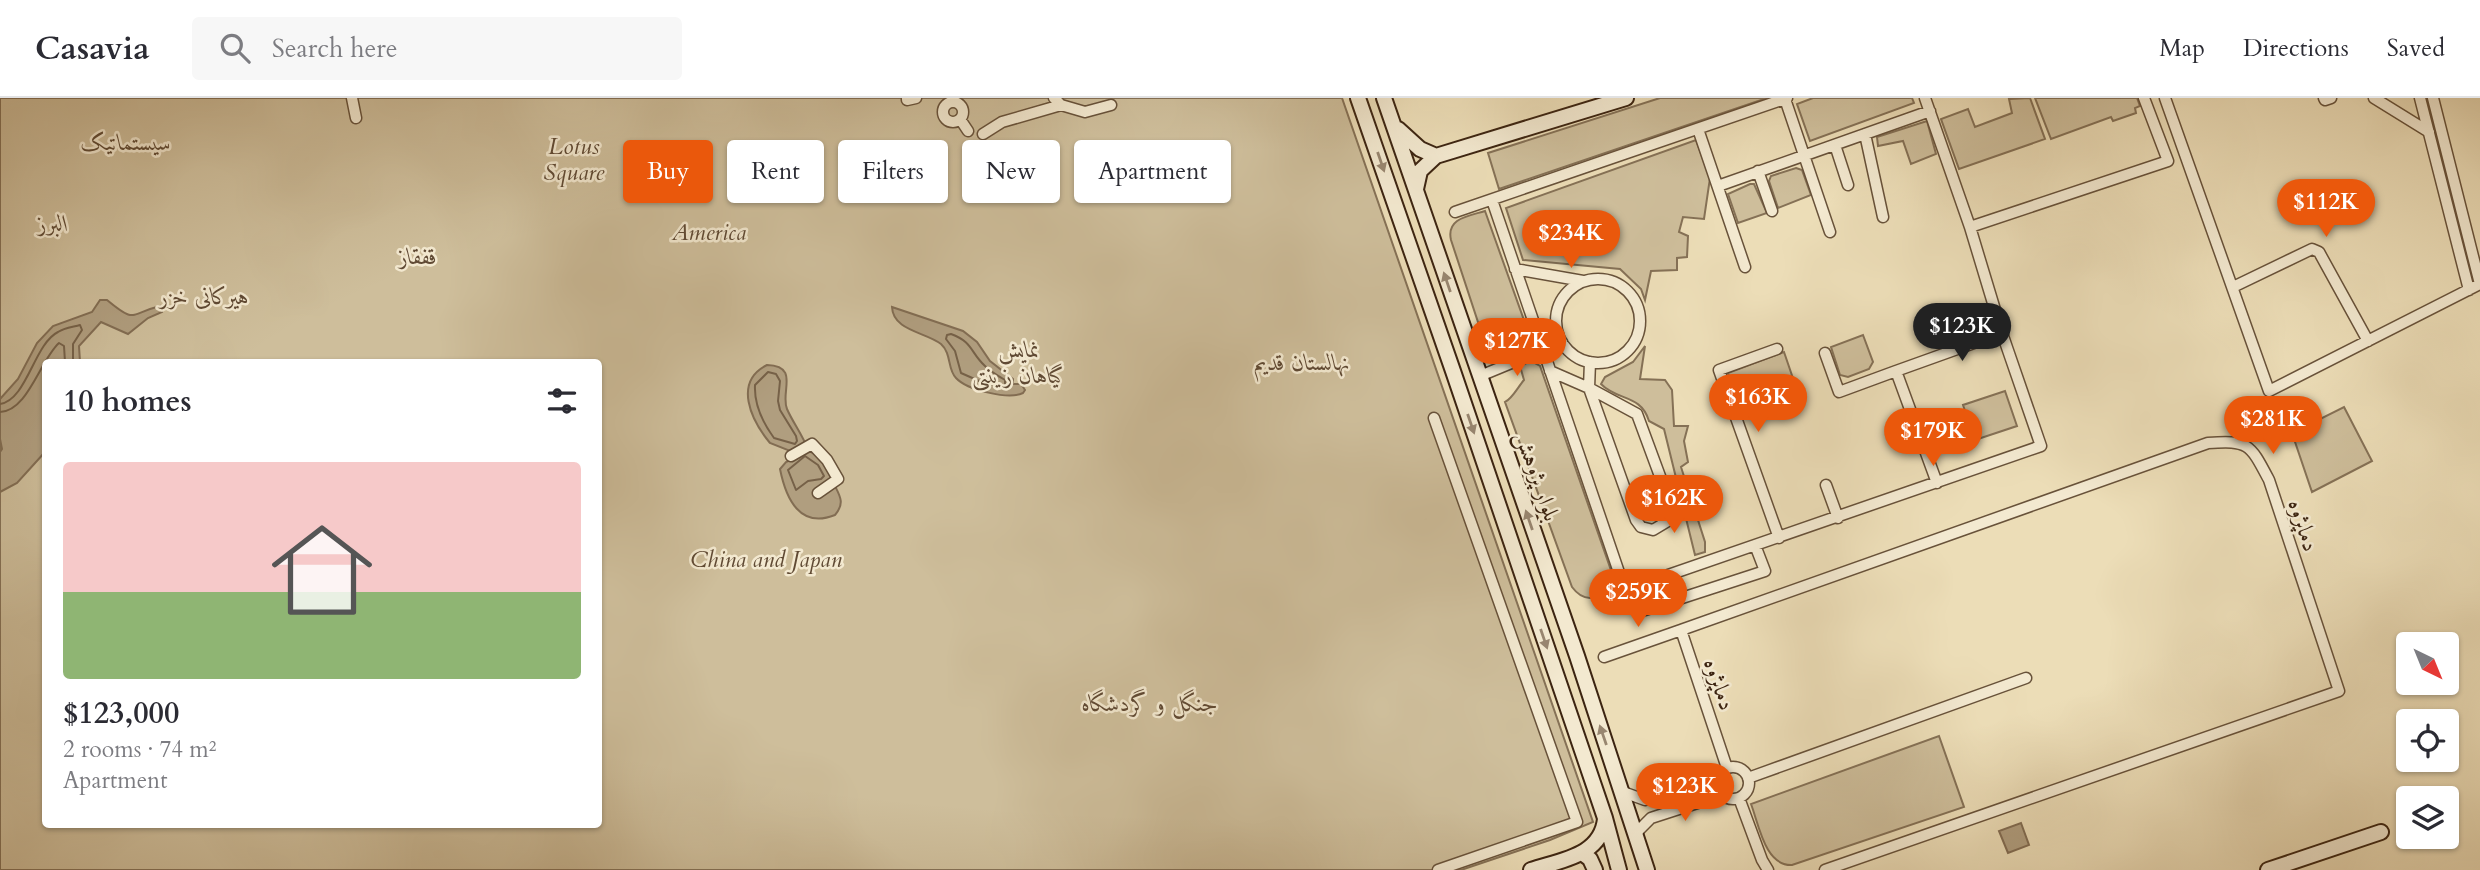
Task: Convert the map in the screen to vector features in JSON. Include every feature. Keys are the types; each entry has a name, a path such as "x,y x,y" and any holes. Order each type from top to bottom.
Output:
{"street":[{"path":"352,98 356,118"},
{"path":"906,98 916,98"},
{"name":"بلوار پژوهش","path":"1358,98 1605,818 1619,870"},
{"name":"بلوار پژوهش","path":"1384,98 1623,792 1647,870"},
{"path":"1416,189 1420,171 1436,156 1626,98"},
{"path":"1455,212 1786,98 1830,232"},
{"path":"1625,590 2041,446 2001,333 1970,226 1925,98"},
{"path":"1970,226 2168,161 2144,98"},
{"path":"2165,98 2269,391 2480,284 2433,98"},
{"path":"2324,98 2331,98"},
{"path":"2374,98 2429,132"},
{"path":"2420,98 2469,289"},
{"path":"951,100 962,106 963,113 960,119 950,122 944,118 942,108 951,100"},
{"path":"983,134 1002,122 1057,102 1085,112 1111,105"},
{"path":"1718,186 1930,111"},
{"path":"960,119 968,131"},
{"path":"1393,124 1420,149 1436,156"},
{"path":"1699,129 1745,267"},
{"path":"1865,134 1883,217"},
{"path":"1835,145 1848,185"},
{"path":"1758,171 1772,211"},
{"path":"1492,200 1625,590 1645,610 1765,571 1755,545"},
{"path":"2233,287 2312,249 2319,253 2368,341"},
{"path":"1514,270 1583,281 1603,279 1623,287 1633,297 1640,323 1636,338 1629,349 1611,360 1590,362 1577,357 1566,349 1562,342 1556,325 1557,311 1571,288 1583,281"},
{"path":"1467,338 1535,331 1556,325"},
{"path":"1825,353 1839,392 2001,333"},
{"path":"1480,376 1562,342"},
{"path":"1777,349 1718,370 1779,538"},
{"path":"1550,371 1589,388 1637,414 1671,506 1668,521 1653,530 1641,527 1636,520 1589,388 1590,362"},
{"path":"1896,371 1937,483"},
{"path":"1731,405 1774,387"},
{"path":"1434,418 1577,822 1438,870"},
{"name":"دماپژوه","path":"1727,768 1681,630 2208,443 2236,441 2254,453 2269,480 2339,691 1825,870"},
{"path":"791,456 812,444 827,460 838,479 820,491"},
{"path":"1826,485 1838,518"},
{"path":"1604,657 1681,630"},
{"path":"1748,778 2026,678"},
{"path":"1727,768 1739,768 1748,778 1747,791 1739,799 1727,798 1719,791 1717,781 1722,771 1727,768"},
{"path":"1623,792 1645,800 1717,781"},
{"path":"1636,833 1651,818 1722,795"},
{"path":"1739,799 1768,870"},
{"path":"1531,870 1582,853 1598,842 1605,818"},
{"path":"2268,870 2381,832"},
{"path":"1582,853 1590,859 1595,870"}],"green space":[{"path":"0,98 1342,98 1593,822 1550,840 1461,870 0,870"},
{"path":"1660,98 1767,98 1499,189 1488,153"},
{"path":"1813,98 1912,98 1914,103 1810,141 1797,104"},
{"path":"2030,98 2045,139 1959,169 1941,119 1968,109 1975,127 2012,113 2009,99"},
{"path":"2035,98 2137,98 2140,106 2135,108 2136,113 2113,121 2111,117 2051,139"},
{"path":"1927,121 1936,154 1911,164 1903,141 1878,146 1877,137"},
{"path":"1696,140 1710,178 1704,219 1683,217 1679,232 1688,236 1687,257 1677,258 1677,270 1651,271 1645,300 1641,289 1620,269 1523,260 1506,208"},
{"path":"1796,168 1802,170 1811,195 1778,208 1769,181 1771,176"},
{"path":"1754,184 1767,213 1738,223 1728,194"},
{"path":"1485,211 1525,323 1523,329 1509,331 1506,326 1484,326 1478,322 1451,240 1450,233 1455,222"},
{"path":"1863,335 1873,362 1869,369 1848,377 1840,375 1831,347"},
{"path":"1645,346 1640,379 1665,380 1672,390 1674,426 1688,426 1684,441 1688,462 1681,467 1705,542 1705,552 1695,555 1664,429 1649,421 1645,412 1635,402 1601,384 1605,377 1633,362"},
{"path":"1784,352 1799,396 1786,401 1777,381 1736,395 1728,373"},
{"path":"1531,361 1540,366 1614,579 1606,591 1595,597 1583,596 1572,587 1505,402 1513,396 1524,380 1520,366"},
{"path":"2005,391 2017,426 1975,440 1963,405"},
{"path":"2344,407 2372,461 2312,492 2292,433"},
{"path":"1939,736 1964,807 1792,865 1783,864 1769,852 1751,804"}],"water":[{"path":"100,300 107,300 128,315 160,306 162,312 148,318 128,334 101,322 79,346 80,359 42,359 42,455 17,483 0,492 0,399 18,379 37,343 53,326 92,312"},
{"path":"892,307 963,331 977,342 990,361 1013,379 1013,384 1021,384 1025,390 1017,395 999,394 978,390 961,382 953,374 947,352 941,344 904,326 894,315"},
{"path":"767,365 777,366 786,375 787,409 808,450 817,456 829,472 839,495 841,502 835,515 812,518 804,515 786,491 780,469 791,460 793,452 770,443 757,424 749,402 750,381"},
{"path":"2021,823 2029,845 2008,853 1999,831"}],"park label":[{"name":"سیستماتیک","path":"126,142"},
{"name":"Lotus Square","path":"574,159"},
{"name":"البرز","path":"53,223"},
{"name":"America","path":"709,232"},
{"name":"قفقاز","path":"418,256"},
{"name":"هیرکانی خزر","path":"204,296"},
{"name":"نمایش گیاهان زینتی","path":"1019,362"},
{"name":"نهالستان قدیم","path":"1302,362"},
{"name":"China and Japan","path":"766,559"},
{"name":"جنگل و گردشگاه","path":"1150,703"}]}
